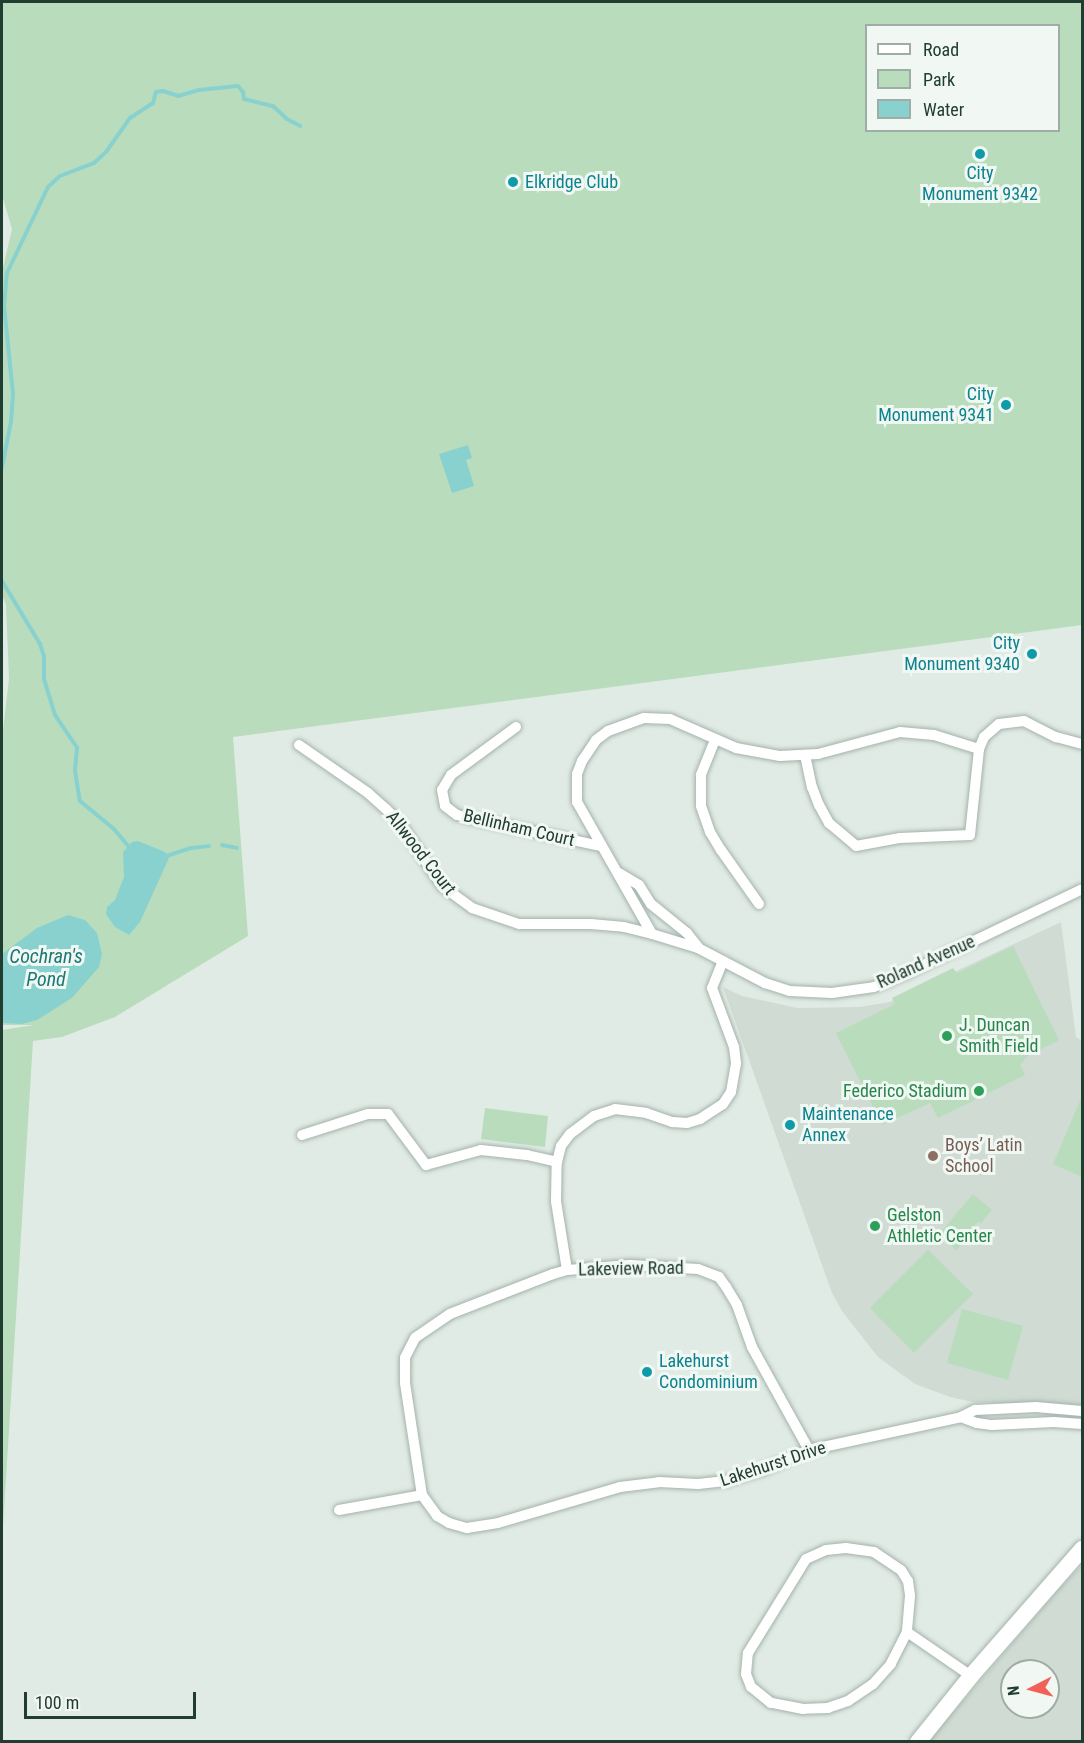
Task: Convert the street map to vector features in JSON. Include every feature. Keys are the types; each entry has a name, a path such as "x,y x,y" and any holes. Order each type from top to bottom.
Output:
{"street":[{"path":"652,934 582,814 575,789 582,761 596,740 620,725 658,718 686,725 715,740 759,753 805,755 900,732 934,735 979,749"},
{"path":"805,755 819,805 829,822 856,846 900,838 970,835 979,749 984,736 999,724 1016,720 1056,737 1083,744"},
{"name":"Bellinham Court","path":"516,727 451,776 442,790 445,806 457,815 601,846"},
{"path":"715,740 701,775 701,806 710,832 759,904"},
{"name":"Allwood Court","path":"299,745 368,793 386,809 400,824 442,886 472,908 519,924 599,924 624,927 698,948"},
{"path":"616,872 639,885 651,904 687,933 698,948"},
{"name":"Roland Avenue","path":"698,948 765,983 790,991 832,993 861,989 907,974 1083,889"},
{"path":"567,1270 556,1201 556,1162 561,1146 570,1134 594,1116 615,1109 635,1110 672,1122 687,1123 706,1116 723,1104 731,1092 736,1063 734,1047 712,988 723,961"},
{"path":"302,1135 368,1114 388,1114 426,1165 481,1150 527,1155 556,1162"},
{"name":"Lakeview Road","path":"422,1495 405,1383 405,1358 415,1338 428,1327 469,1305 567,1270 630,1265 676,1267 698,1269 719,1277 737,1305 752,1347 809,1450"},
{"name":"Lakehurst Drive","path":"422,1495 427,1506 449,1523 479,1527 627,1485 659,1482 698,1484 726,1481 763,1470 809,1450 961,1417 975,1410 1015,1408 1083,1411"},
{"name":"Lakehurst Drive","path":"961,1417 977,1423 992,1425 1054,1422 1083,1424"},
{"path":"339,1510 422,1495"},
{"path":"866,1549 882,1556 901,1570 908,1581 910,1596 907,1632 884,1672 862,1693 839,1705 803,1709 771,1703 752,1687 746,1674 748,1653 806,1559 826,1550 866,1549"},
{"path":"918,1742 971,1676 1083,1550"},
{"path":"907,1632 971,1676"}],"shaded area":[{"name":"Boys’ Latin School","path":"1061,922 1076,1037 1082,1041 1082,1405 973,1402 950,1397 915,1384 878,1357 842,1311 832,1293 723,987 742,996 797,1008 860,1007 890,1002"},
{"path":"1082,1565 1082,1741 928,1742 1061,1587"}],"green space":[{"name":"Elkridge Club","path":"2,2 1082,2 1082,625 233,737 248,936 115,1017 62,1037 33,1041 2,1544 2,1030 34,1025 2,1025 2,738 9,679 6,605 2,594 2,272 12,229 2,195"},
{"name":"J. Duncan Smith Field","path":"1013,946 1059,1040 1028,1056 1020,1065 1025,1075 938,1118 930,1103 882,1125 836,1033 895,1004 892,998 953,968 957,973"},
{"path":"1082,1096 1082,1177 1053,1164"},
{"path":"485,1108 548,1116 545,1147 481,1139"},
{"path":"973,1194 992,1210 981,1223 978,1222 962,1237 964,1240 956,1251 941,1232"},
{"path":"928,1250 973,1294 914,1353 870,1308"},
{"path":"962,1309 1023,1326 1008,1380 947,1363"}],"water":[{"path":"468,445 472,458 466,460 474,486 452,493 439,454"},
{"path":"138,841 165,852 169,858 140,922 129,935 115,927 106,914 107,907 115,900 124,877 123,852 132,842"},
{"name":"Cochran's Pond","path":"68,915 85,920 97,933 102,954 99,967 72,998 37,1020 22,1024 2,1023 2,954 37,928"}],"waterway":[{"path":"2,467 11,422 13,394 4,306 7,273 48,187 60,176 94,163 106,152 130,118 153,103 156,92 163,91 178,96 199,90 238,86 243,92 244,99 273,106 287,119 300,126"},
{"path":"2,581 40,644 44,656 44,679 55,715 77,748 75,771 80,801 114,829 131,849"},
{"path":"222,845 237,848"},
{"path":"163,857 191,848 209,846"}],"place":[{"name":"City Monument 9342","path":"980,154"},
{"name":"Elkridge Club","path":"513,182"},
{"name":"City Monument 9341","path":"1006,405"},
{"name":"City Monument 9340","path":"1032,654"},
{"name":"J. Duncan Smith Field","path":"947,1036"},
{"name":"Federico Stadium","path":"979,1091"},
{"name":"Maintenance Annex","path":"790,1125"},
{"name":"Boys’ Latin School","path":"933,1156"},
{"name":"Gelston Athletic Center","path":"875,1226"},
{"name":"Lakehurst Condominium","path":"647,1372"}]}
